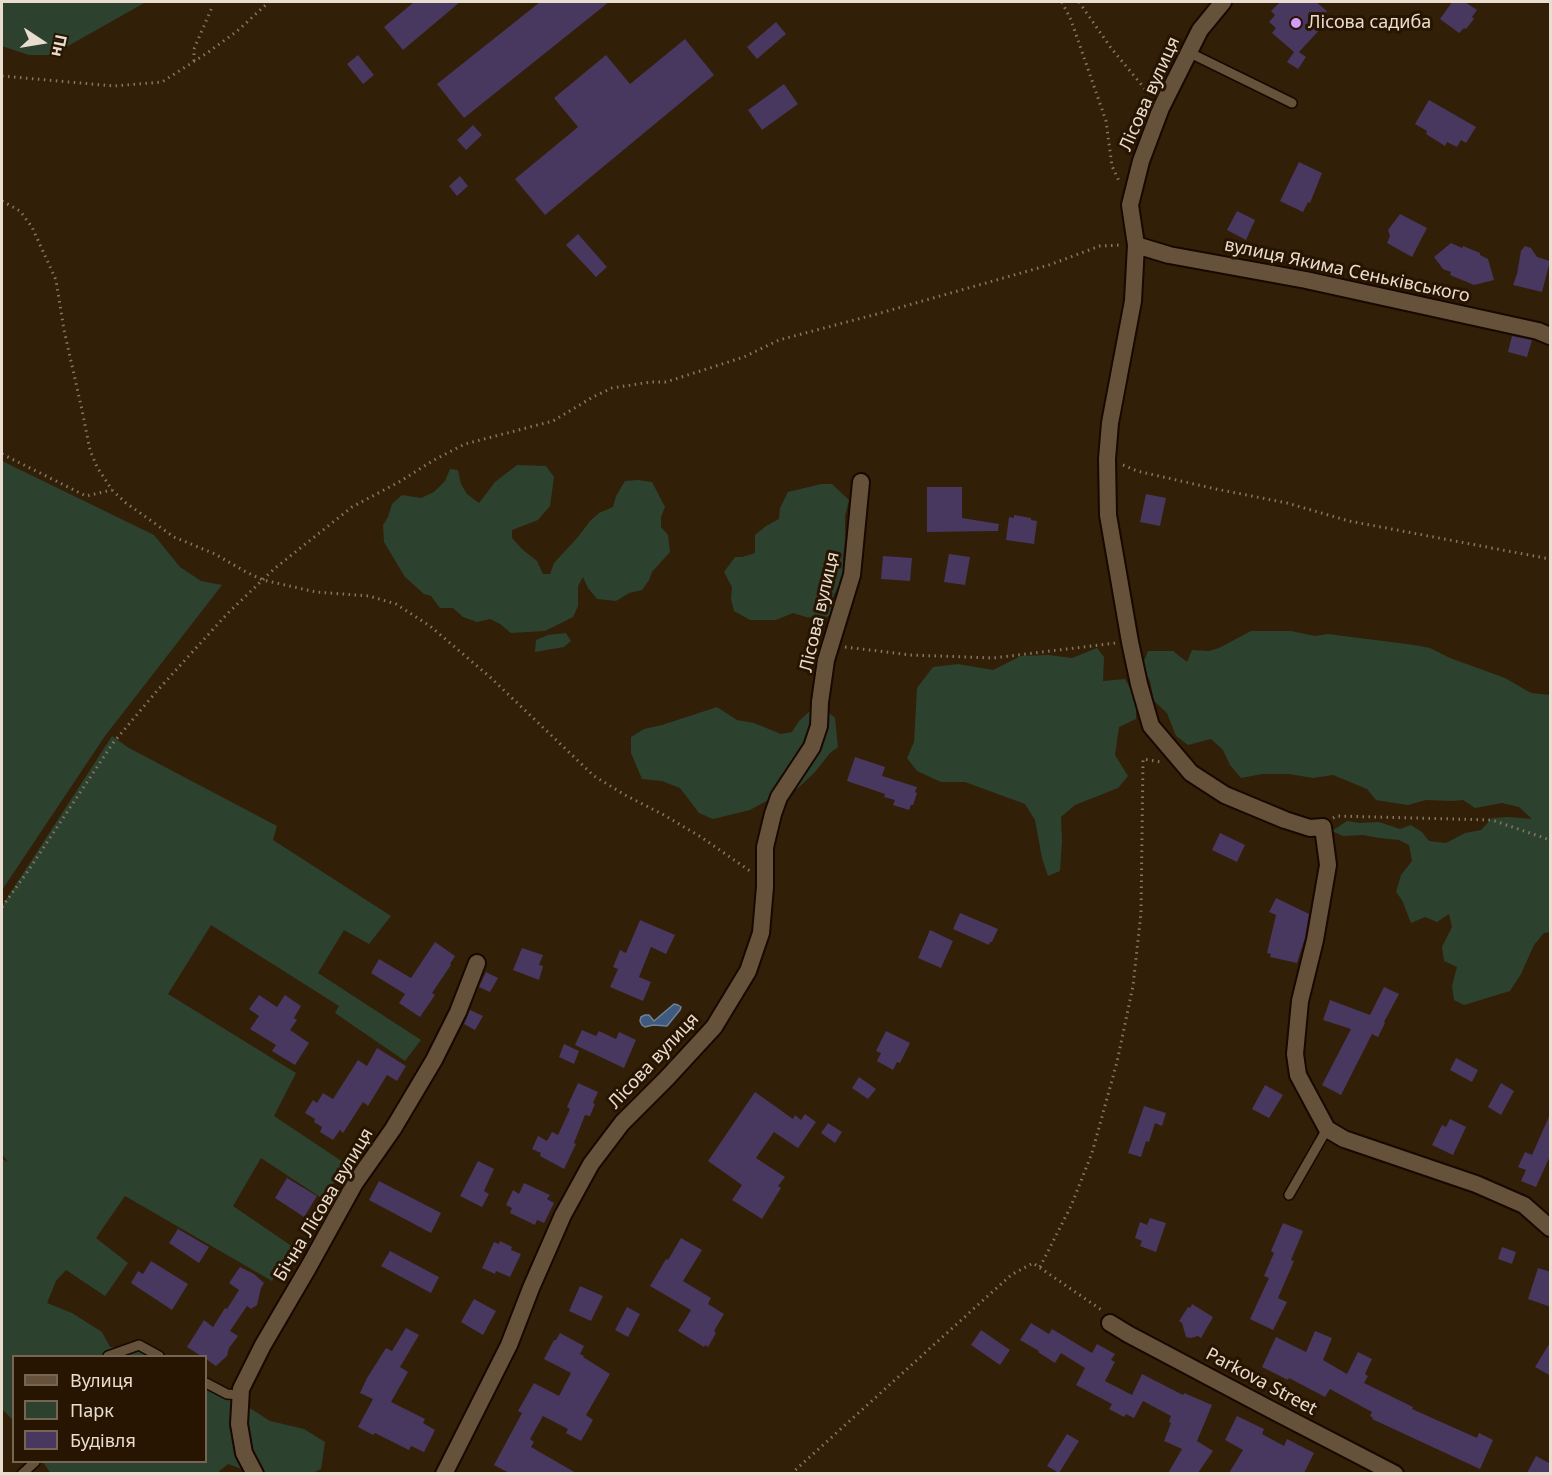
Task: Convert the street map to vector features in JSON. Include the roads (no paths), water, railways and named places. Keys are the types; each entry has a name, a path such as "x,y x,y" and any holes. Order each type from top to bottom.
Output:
{"street":[{"name":"Лісова вулиця","path":"1223,2 1200,30 1161,108 1141,161 1130,205 1136,245 1133,301 1110,423 1107,459 1108,515 1130,642 1151,726 1191,773 1225,795 1285,820 1310,828 1323,827 1328,865 1316,940 1300,1001 1295,1054 1298,1075 1327,1129"},
{"name":"вулиця Якима Сеньківського","path":"1136,245 1169,255 1317,283 1538,331 1551,336"},
{"name":"Лісова вулиця","path":"444,1473 509,1345 563,1215 591,1164 622,1123 714,1027 748,971 761,933 765,847 773,814 779,797 812,747 819,726 826,660 852,575 861,482"},
{"name":"Бічна Лісова вулиця","path":"255,1473 244,1453 239,1424 241,1389 263,1345 355,1183 393,1129 434,1060 458,1012 477,963"},
{"path":"1327,1129 1344,1139 1476,1184 1524,1205 1551,1228"},
{"name":"Parkova Street","path":"1110,1323 1201,1373 1395,1473"}],"lane":[{"path":"1188,52 1292,103"},
{"path":"1288,1195 1327,1129"},
{"path":"111,1355 139,1345 157,1355"},
{"path":"207,1384 227,1394 241,1395"}],"water":[{"path":"674,1004 681,1007 667,1026 645,1027 642,1025 641,1017 649,1015 654,1021"}],"place":[{"name":"Лісова садиба","path":"1296,23"}]}
